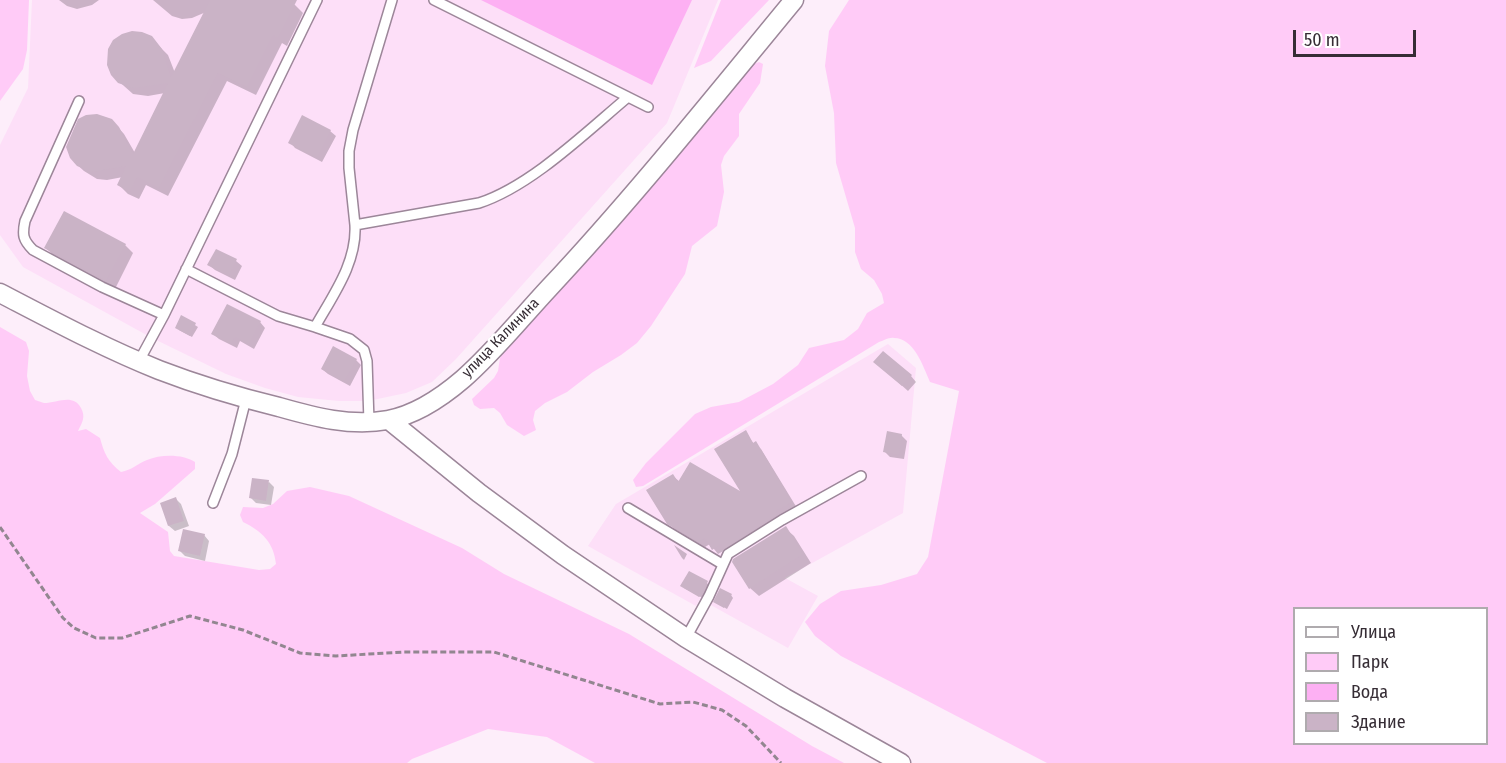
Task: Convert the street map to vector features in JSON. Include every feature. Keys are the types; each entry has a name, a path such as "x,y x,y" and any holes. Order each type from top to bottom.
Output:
{"street":[{"name":"улица Калинина","path":"0,293 139,361 246,399 331,420 369,422 389,420 409,413 434,400 461,381 477,366 571,265 649,176 794,0"},
{"path":"389,420 529,531 686,638 785,698 901,763"}],"lane":[{"path":"139,361 164,315 318,0"},
{"path":"315,327 347,269 356,241 349,151 353,130 392,0"},
{"path":"434,0 648,108"},
{"path":"356,225 479,203 498,197 556,156 628,97"},
{"path":"79,100 25,221 22,232 24,242 33,250 102,287 164,315"},
{"path":"186,269 278,316 350,339 364,350 367,361 369,422"},
{"path":"213,503 232,454 246,399"},
{"path":"686,638 728,554 861,476"},
{"path":"628,508 722,564"}],"path":[{"path":"0,527 63,618 74,628 96,638 122,638 190,616 243,630 300,653 336,656 404,652 494,652 660,704 693,702 722,710 746,726 781,763"}],"shaded area":[{"path":"32,0 718,0 667,123 456,359 432,382 406,393 368,401 339,401 298,397 226,374 152,338 23,267 0,235 0,145 28,88"},
{"path":"888,344 916,368 903,513 785,578 818,596 788,648 700,599 696,606 588,546 616,504"}],"green space":[{"path":"0,0 29,0 27,50 23,69 0,101"},
{"path":"721,0 769,0 711,61 694,68"},
{"path":"849,0 1506,0 1506,763 1047,763 841,656 815,636 805,622 820,604 841,591 881,585 917,574 928,557 959,391 930,382 917,354 901,339 890,338 879,342 643,486 636,487 633,480 646,463 695,414 711,407 739,402 773,384 798,365 809,348 844,340 858,329 867,313 884,303 874,280 861,269 855,252 855,228 836,163 834,113 825,66 829,31"},
{"path":"759,62 763,64 760,83 739,114 739,136 724,156 721,165 724,192 717,226 692,246 685,274 637,343 567,392 535,411 533,420 536,430 524,436 507,425 494,408 480,409 474,405 472,399 494,378 498,371 500,358 508,344 604,241 752,65"},
{"path":"0,327 26,342 29,351 27,376 30,391 35,400 44,403 69,400 78,403 83,417 78,431 86,429 100,438 107,457 121,472 159,457 178,456 195,462 195,469 155,504 140,513 168,532 170,551 174,556 259,570 270,569 276,564 273,550 266,538 243,522 240,515 243,507 263,508 273,504 287,491 310,487 349,496 462,548 504,574 629,634 812,746 844,763 595,763 547,737 488,729 407,763 0,763"}],"water":[{"path":"481,0 692,0 652,85"}],"building":[{"path":"210,0 297,0 278,38 273,35 247,87 218,73 159,188 137,177 130,192 117,185 126,166 92,172 77,166 70,158 66,147 78,119 86,115 97,114 112,119 119,127 133,154 168,83 133,88 118,83 111,75 107,65 108,49 113,40 132,31 152,36 162,49 171,77"},
{"path":"302,115 331,130 317,158 288,143"},
{"path":"64,211 126,244 106,281 44,248"},
{"path":"216,249 237,259 229,276 207,265"},
{"path":"227,304 261,321 249,344 235,337 231,344 211,334"},
{"path":"181,315 196,323 190,336 175,328"},
{"path":"333,346 357,359 344,382 321,369"},
{"path":"883,351 912,375 902,386 873,362"},
{"path":"746,430 753,443 756,441 792,502 776,511 778,514 724,549 721,544 712,550 705,538 698,542 667,524 646,490 673,474 678,482 690,462 740,491 714,449"},
{"path":"887,431 902,434 899,455 883,452"},
{"path":"252,478 269,480 266,501 249,498"},
{"path":"176,497 184,521 168,526 160,503"},
{"path":"786,526 803,554 749,589 732,562 733,559"},
{"path":"183,529 205,534 200,556 178,551"},
{"path":"689,571 708,581 699,597 680,586"},
{"path":"720,588 732,594 724,608 713,602"}]}
